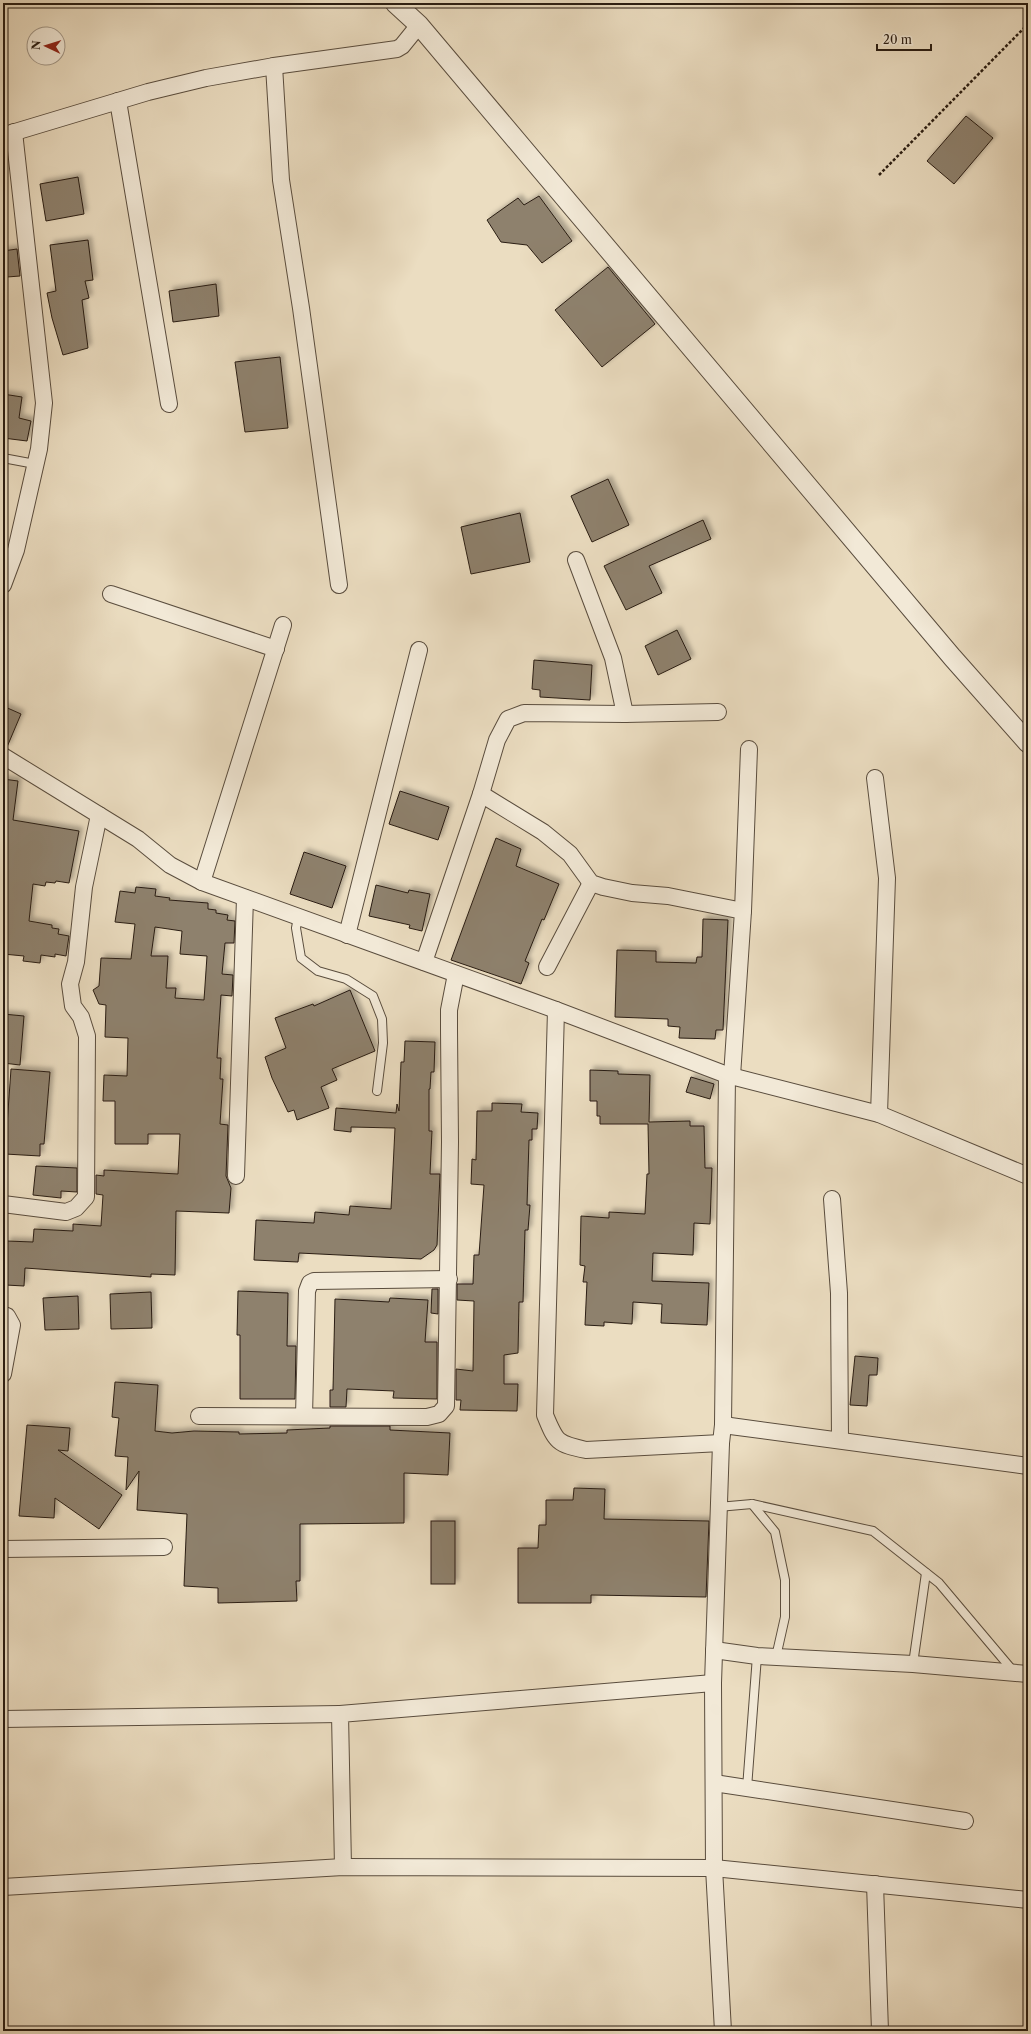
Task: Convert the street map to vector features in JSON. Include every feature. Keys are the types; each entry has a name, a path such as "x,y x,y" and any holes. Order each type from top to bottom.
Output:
{"street":[{"path":"395,3 419,25 947,650 1028,743"},
{"path":"3,585 16,550 35,464 40,449 44,403 8,133 118,101 206,78 274,66 397,49 402,46 419,25"},
{"path":"274,66 281,180 301,308 339,585"},
{"path":"118,101 169,404"},
{"path":"576,560 613,658 625,714"},
{"path":"111,594 276,649"},
{"path":"202,882 283,625"},
{"path":"347,935 419,650"},
{"path":"424,962 481,794 496,740 508,719 524,713 625,714 718,712"},
{"path":"723,2031 714,1868 713,1684 720,1443 723,1425 729,1076 743,912 749,749"},
{"path":"3,756 138,839 170,865 202,882 556,1010 729,1076 879,1114 1028,1176"},
{"path":"875,778 887,878 879,1114"},
{"path":"481,794 544,832 570,854 591,883 625,892 668,896 743,912"},
{"path":"3,1204 66,1212 76,1208 86,1197 87,1036 81,1017 74,1006 70,984 76,962 84,887 99,815"},
{"path":"547,968 591,883"},
{"path":"236,1176 245,898"},
{"path":"199,1416 427,1417 439,1414 446,1406 449,1279 449,1010 456,974"},
{"path":"556,1010 545,1415 554,1437 568,1446 586,1450 720,1443"},
{"path":"832,1199 839,1293 840,1440"},
{"path":"304,1416 307,1291 310,1283 314,1281 449,1279"},
{"path":"3,1315 7,1316 12,1325 3,1374"},
{"path":"723,1425 1028,1466"},
{"path":"3,1549 164,1547"},
{"path":"714,1650 757,1656 913,1664 1022,1673"},
{"path":"3,1719 340,1714 713,1684"},
{"path":"340,1714 343,1867"},
{"path":"714,1783 965,1821"},
{"path":"3,1887 343,1867 714,1868 1028,1900"},
{"path":"875,1884 880,2031"}],"lane":[{"path":"3,458 35,464"},
{"path":"298,917 296,928 301,958 318,971 346,979 374,996 382,1019 383,1042 377,1090"},
{"path":"752,1504 775,1532 785,1580 785,1617 776,1657"},
{"path":"718,1507 752,1504 873,1531 939,1583 1022,1673"},
{"path":"913,1664 926,1573"},
{"path":"747,1788 757,1656"}],"path":[{"path":"879,175 1028,24"}],"building":[{"path":"966,116 993,138 954,184 927,161"},
{"path":"78,177 84,214 46,221 40,184"},
{"path":"539,196 572,241 542,263 527,245 501,242 487,220 518,198 524,205"},
{"path":"88,240 93,280 85,281 89,298 82,300 88,348 63,355 52,318 47,293 56,291 50,245"},
{"path":"17,249 20,276 7,277 6,273 3,273 3,251"},
{"path":"608,267 655,324 602,367 555,310"},
{"path":"216,284 219,316 173,322 169,291"},
{"path":"280,357 288,428 245,432 235,362"},
{"path":"3,394 22,397 19,418 31,421 27,441 3,438"},
{"path":"608,479 629,525 592,542 571,496"},
{"path":"520,513 530,562 471,574 461,527"},
{"path":"703,520 711,539 649,566 662,593 626,610 604,566"},
{"path":"677,630 691,659 658,675 645,646"},
{"path":"534,660 592,665 590,700 540,697 540,690 532,689"},
{"path":"3,706 21,714 7,747 3,747"},
{"path":"3,779 18,781 13,820 79,831 69,883 56,881 55,883 46,882 45,886 33,884 29,921 52,925 52,928 59,929 58,934 69,936 66,956 55,954 55,957 41,955 40,963 23,961 24,956 3,954"},
{"path":"400,791 449,807 438,840 389,824"},
{"path":"496,838 521,849 516,866 559,884 544,920 542,919 525,961 529,963 521,984 451,960"},
{"path":"304,852 346,866 332,908 290,894"},
{"path":"376,885 408,893 409,890 430,894 422,931 409,928 410,925 369,916"},
{"path":"136,887 156,889 155,896 170,898 169,900 208,903 208,909 216,910 216,913 228,915 227,920 235,921 234,943 225,943 222,974 233,975 232,996 221,995 217,1058 221,1058 220,1079 223,1079 220,1124 228,1125 226,1176 231,1188 229,1213 176,1211 175,1275 151,1274 151,1277 25,1268 24,1286 6,1285 7,1241 33,1242 34,1229 73,1231 73,1224 101,1226 103,1195 96,1194 96,1175 104,1176 104,1170 178,1174 180,1134 148,1134 148,1144 115,1144 115,1101 103,1101 104,1075 127,1076 128,1038 105,1037 106,1005 99,1004 93,990 99,986 101,958 131,959 135,924 115,922 120,891 135,893","holes":["155,927 182,931 180,954 207,956 204,1000 175,998 176,988 166,988 168,956 151,956"]},
{"path":"703,919 728,920 723,1030 716,1030 715,1039 679,1038 680,1027 668,1026 668,1019 615,1017 617,950 656,951 656,962 696,963 697,957 702,957"},
{"path":"350,990 375,1051 332,1069 337,1080 321,1087 329,1108 297,1120 294,1110 288,1112 272,1078 265,1057 286,1048 275,1018 313,1004 314,1006"},
{"path":"3,1014 24,1016 20,1065 3,1063"},
{"path":"405,1041 435,1042 434,1072 431,1072 429,1089 429,1131 432,1131 430,1174 440,1174 437,1245 434,1250 421,1259 299,1253 298,1262 254,1260 256,1220 314,1223 315,1212 349,1215 350,1206 391,1209 395,1128 351,1127 351,1132 334,1130 336,1108 396,1113 397,1104 399,1111 401,1062 404,1062"},
{"path":"11,1069 50,1072 44,1144 40,1144 40,1156 5,1154"},
{"path":"590,1070 618,1071 618,1074 650,1075 649,1122 690,1121 690,1126 704,1126 705,1168 712,1168 710,1224 694,1223 693,1255 653,1253 652,1281 709,1283 707,1325 661,1323 662,1304 633,1302 632,1324 604,1322 604,1326 585,1325 587,1282 583,1282 585,1266 580,1265 581,1216 609,1218 609,1212 645,1214 647,1174 649,1174 648,1124 600,1124 600,1116 597,1116 597,1101 590,1101"},
{"path":"691,1077 714,1084 710,1099 686,1092"},
{"path":"492,1103 522,1104 521,1112 538,1113 537,1129 532,1129 532,1140 529,1140 527,1205 530,1205 528,1230 525,1230 523,1302 519,1302 518,1353 504,1355 504,1384 518,1384 517,1411 460,1410 461,1400 456,1400 456,1369 473,1371 474,1301 457,1300 457,1284 473,1284 474,1255 479,1255 484,1185 471,1184 472,1159 476,1160 477,1111 492,1111"},
{"path":"36,1166 77,1168 77,1192 61,1191 61,1198 33,1195"},
{"path":"432,1289 438,1289 438,1314 431,1313"},
{"path":"238,1291 288,1293 287,1346 296,1346 295,1399 240,1399 240,1335 237,1335"},
{"path":"151,1292 152,1328 111,1329 110,1294"},
{"path":"78,1296 79,1329 45,1330 43,1298"},
{"path":"390,1298 428,1300 425,1342 437,1342 437,1399 393,1398 394,1391 347,1389 346,1407 330,1407 330,1390 333,1390 335,1299 389,1302"},
{"path":"855,1356 878,1358 877,1375 869,1375 867,1406 850,1405"},
{"path":"115,1382 158,1385 155,1431 172,1433 194,1431 239,1432 239,1434 287,1433 287,1430 330,1428 330,1426 390,1426 390,1430 450,1433 448,1475 404,1473 404,1523 300,1524 300,1581 296,1581 297,1601 218,1603 218,1588 184,1586 187,1514 137,1510 139,1471 126,1490 128,1457 115,1456 119,1418 112,1417"},
{"path":"27,1425 70,1428 68,1451 58,1450 122,1495 99,1529 55,1498 54,1518 19,1516"},
{"path":"574,1488 605,1489 604,1519 709,1521 706,1597 591,1595 591,1603 518,1603 518,1548 538,1548 539,1525 546,1525 546,1500 573,1500"},
{"path":"431,1521 455,1521 455,1584 431,1584"}]}
